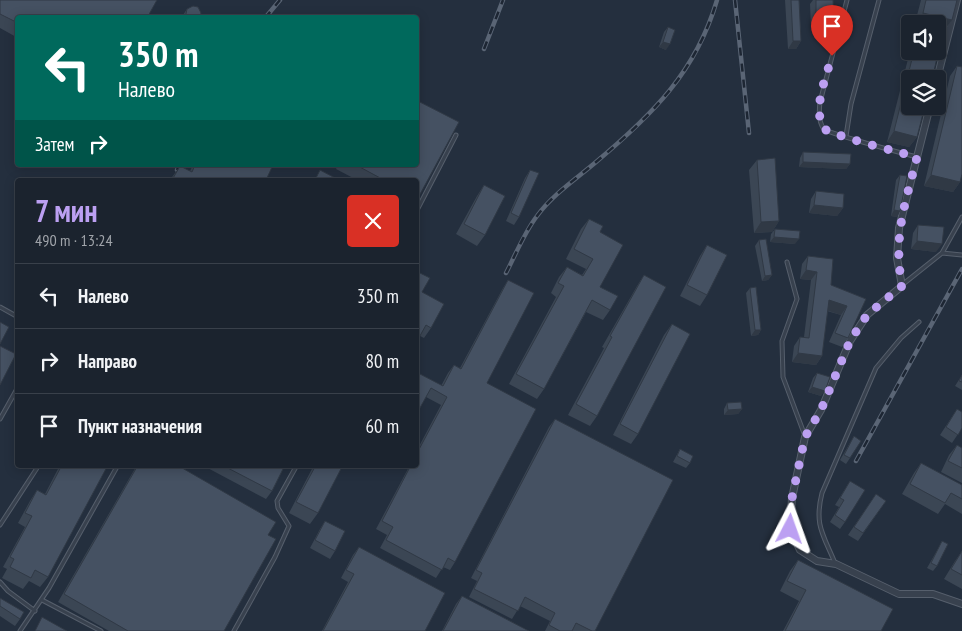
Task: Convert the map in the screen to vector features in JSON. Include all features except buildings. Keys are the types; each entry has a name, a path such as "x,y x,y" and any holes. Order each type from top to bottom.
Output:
{"street":[{"path":"939,70 957,0"},
{"path":"928,115 899,228 897,258 902,286 867,315 850,341 821,410 805,437 792,498 790,529 800,550 817,560 836,564 899,594 933,594 962,604"}],"lane":[{"path":"847,0 820,110 823,128 831,134 846,136 917,157"},
{"path":"846,136 851,104 879,0"},
{"path":"419,206 456,135"},
{"path":"902,286 942,253 962,217"},
{"path":"942,253 962,255"},
{"path":"787,262 797,299 782,341 783,377 805,437"},
{"path":"0,307 15,315"},
{"path":"836,564 818,525 818,511 822,493 876,368 901,338 919,322"},
{"path":"0,419 15,392"},
{"path":"0,525 37,468"},
{"path":"20,631 42,600 116,468"},
{"path":"234,631 275,556 289,526 278,508 277,501 295,468"},
{"path":"0,582 8,591 35,611"},
{"path":"42,600 101,631"}],"railway":[{"path":"268,15 280,0"},
{"path":"484,49 503,0"},
{"path":"506,273 528,229 543,208 636,127 670,90 697,49 717,0"},
{"path":"735,0 749,133"},
{"path":"856,461 962,269"}],"route":[{"path":"790,529 792,498 805,437 821,410 850,341 867,315 902,286 897,258 899,228 917,157 826,132 821,123 820,102 832,56"}]}
